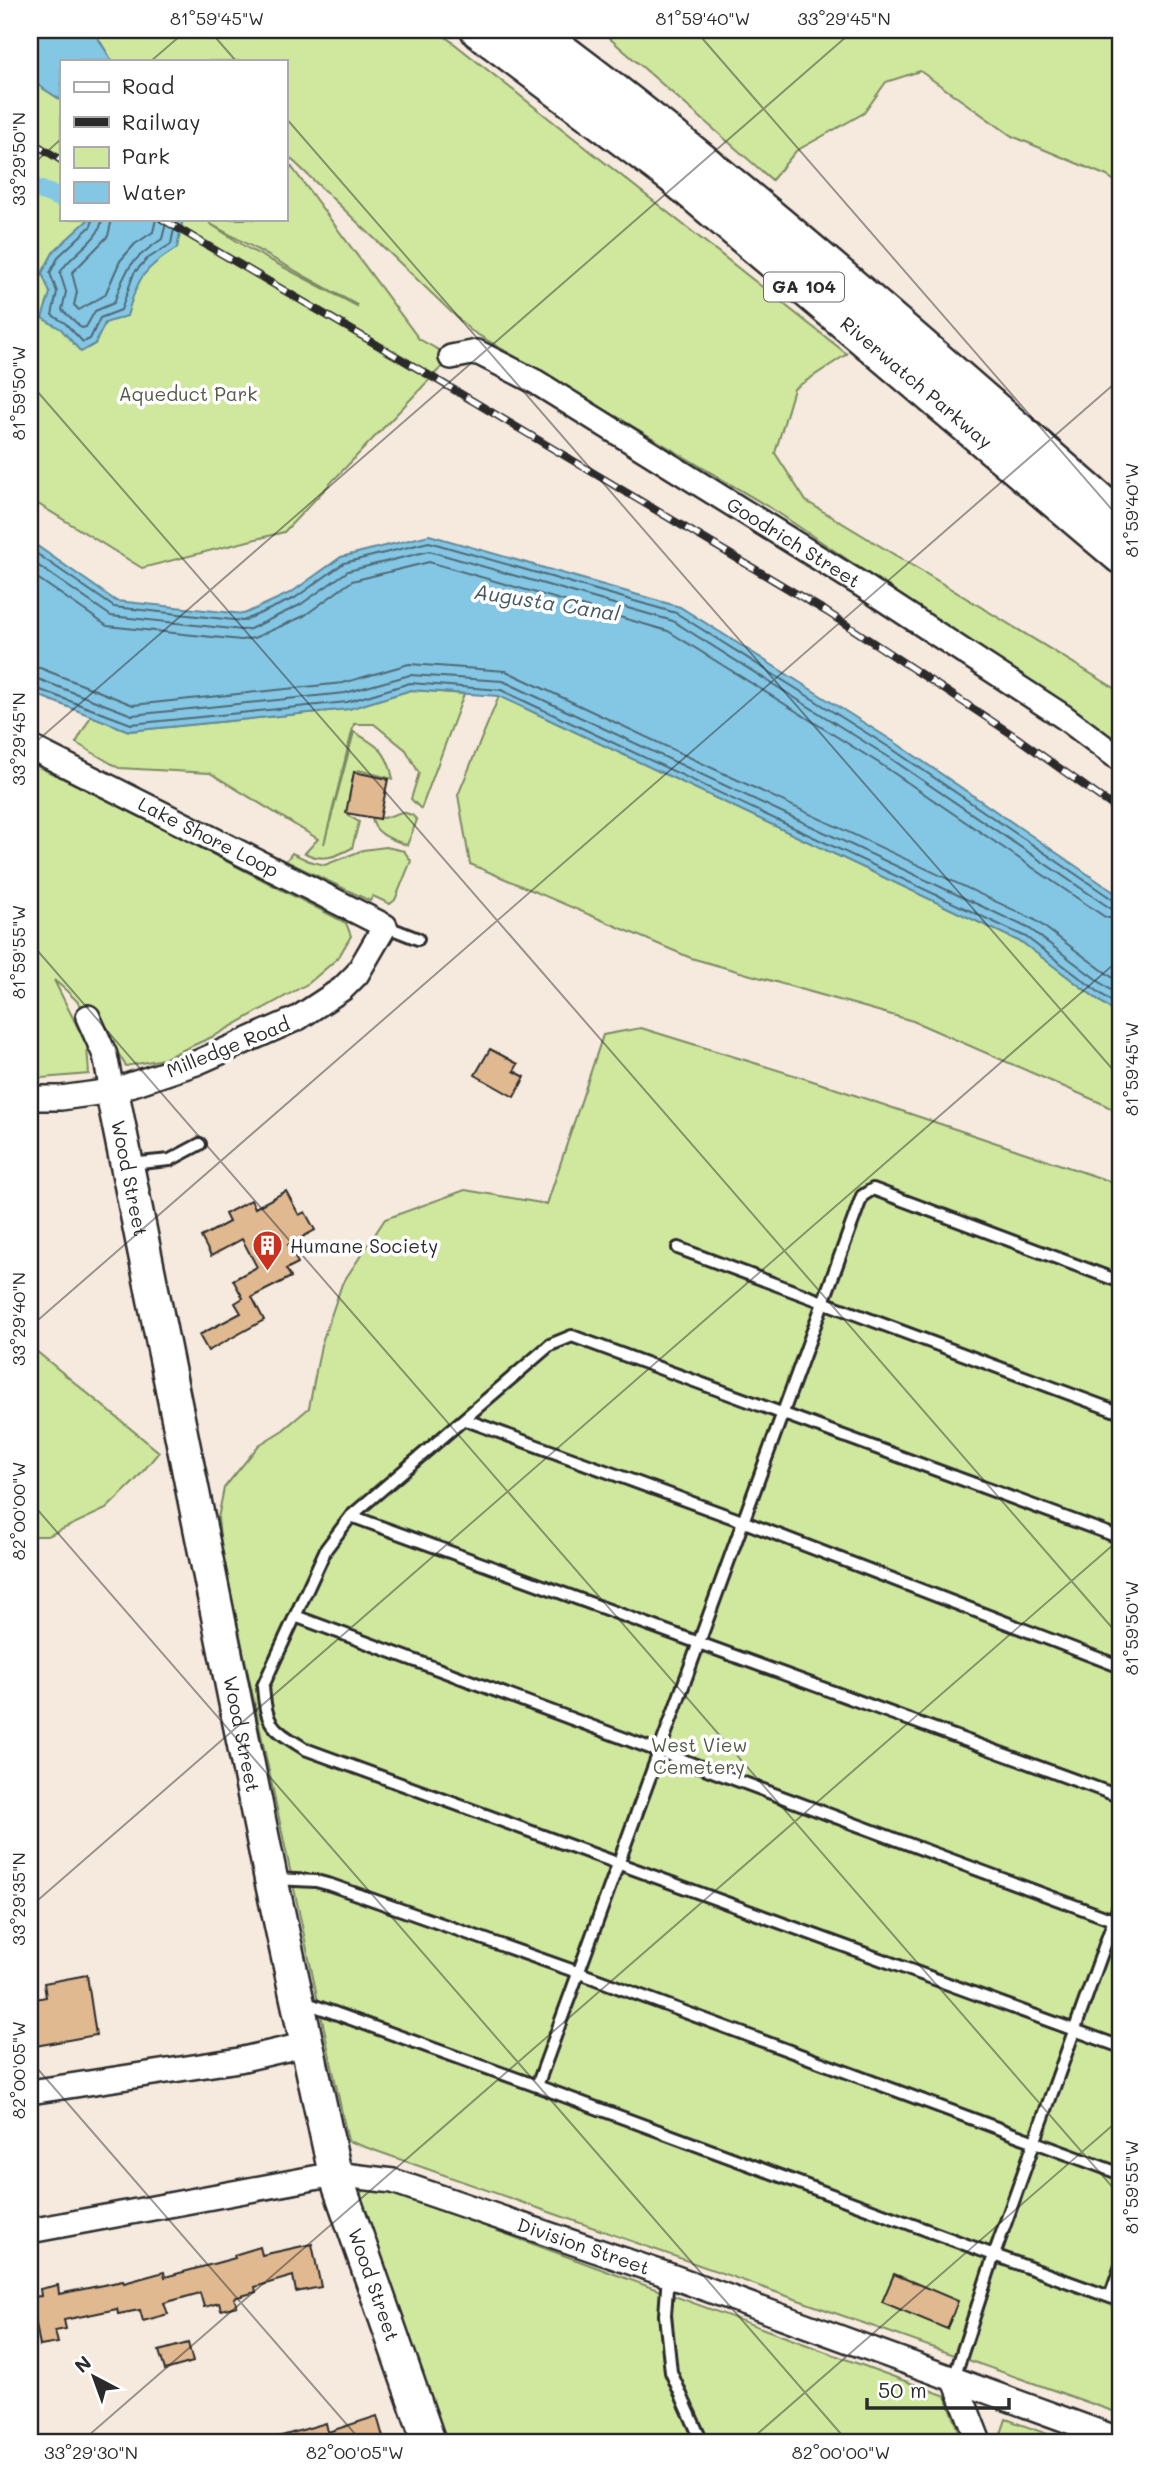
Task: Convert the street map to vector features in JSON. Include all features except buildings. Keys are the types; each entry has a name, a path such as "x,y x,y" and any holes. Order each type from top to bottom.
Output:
{"main road":[{"name":"Riverwatch Parkway","path":"479,30 672,175 1121,556"},
{"name":"Riverwatch Parkway","path":"533,30 708,167 867,300 1121,520"}],"street":[{"name":"Goodrich Street","path":"452,357 477,352 536,382 862,585 1064,717 1121,760"},
{"name":"Lake Shore Loop","path":"30,747 386,926"},
{"name":"Milledge Road","path":"30,1098 61,1098 111,1091 196,1063 299,1018 342,989 357,974 386,926"},
{"name":"Wood Street","path":"88,1017 105,1055 271,1879 335,2174 429,2442"},
{"path":"30,2092 239,2060 308,2045"},
{"name":"Division Street","path":"30,2231 335,2174 393,2181 668,2275 1121,2440"},
{"path":"954,2378 979,2442"}],"lane":[{"path":"386,926 418,939"},
{"path":"126,1165 170,1160 200,1144"},
{"path":"537,2086 862,1196 873,1189 1121,1282"},
{"path":"678,1248 1121,1413"},
{"path":"1121,1538 572,1336 550,1345 351,1516 326,1549 263,1686 265,1709 275,1730 305,1749 1121,2047"},
{"path":"466,1419 742,1521 1121,1667"},
{"path":"351,1516 1121,1797"},
{"path":"295,1616 1117,1922"},
{"path":"271,1879 316,1881 331,1885 577,1972 1121,2174"},
{"path":"954,2378 1073,2030 1117,1922 1121,1900"},
{"path":"298,2000 1116,2299 1121,2266"},
{"path":"668,2275 665,2315 671,2372 702,2442"}],"green space":[{"path":"93,30 437,30 847,354 794,389 775,453 806,501 1116,689 1121,694 1121,744 777,512 470,330 287,155 287,60 111,60"},
{"path":"600,30 1121,30 1121,185 1107,176 1012,136 920,71 886,82 864,113 796,151 772,180"},
{"name":"Aqueduct Park","path":"30,80 60,99 60,220 287,220 287,161 419,339 451,357 284,532 142,568 30,499","holes":["209,223 357,305 249,249"]},
{"path":"411,690 464,694 421,809 411,799 419,773 406,750 374,724 354,724 324,844 354,732 380,750 388,761 393,779 358,770 349,816 359,822 352,848 328,857 305,853 318,839 210,773 119,768 76,743 91,716 129,731 348,709"},
{"path":"499,696 1023,943 1121,1017 1121,1114 913,1021 691,958 470,864 458,795"},
{"path":"30,763 92,792 346,923 351,936 338,958 309,983 214,1036 163,1059 126,1066 94,1020 54,980 87,1046 89,1074 30,1079"},
{"path":"402,812 417,820 407,845 379,832 372,816 384,818"},
{"path":"386,847 404,851 411,861 395,900 390,904 373,896 370,901 286,861 292,853 325,865 363,850"},
{"name":"West View Cemetery","path":"641,1028 813,1081 1121,1185 1121,2414 348,2141 221,1547 218,1518 224,1488 259,1445 283,1430 309,1408 321,1345 342,1284 385,1219 465,1190 547,1204 603,1035"},
{"path":"30,1346 159,1452 135,1481 106,1509 48,1536 30,1536"},
{"path":"370,2184 946,2396 963,2442 440,2442 357,2197"},
{"path":"1006,2419 1069,2442 1005,2442 1001,2434"}],"water":[{"path":"30,30 93,30 111,60 60,60 60,99 30,80"},
{"path":"88,220 183,220 177,248 143,275 127,316 105,323 95,344 81,352 61,329 42,318 50,293 42,273 54,251"},
{"name":"Augusta Canal","path":"429,535 680,607 896,743 1121,897 1121,1017 1023,943 499,696 411,690 349,709 129,731 30,692 30,541 116,601 244,614 292,592 341,557"}],"waterway":[{"path":"30,186 60,198"}],"railway":[{"path":"30,141 60,159"},
{"path":"164,220 827,612 1016,737 1121,812"}],"place":[{"name":"Humane Society","path":"267,1273"}]}
